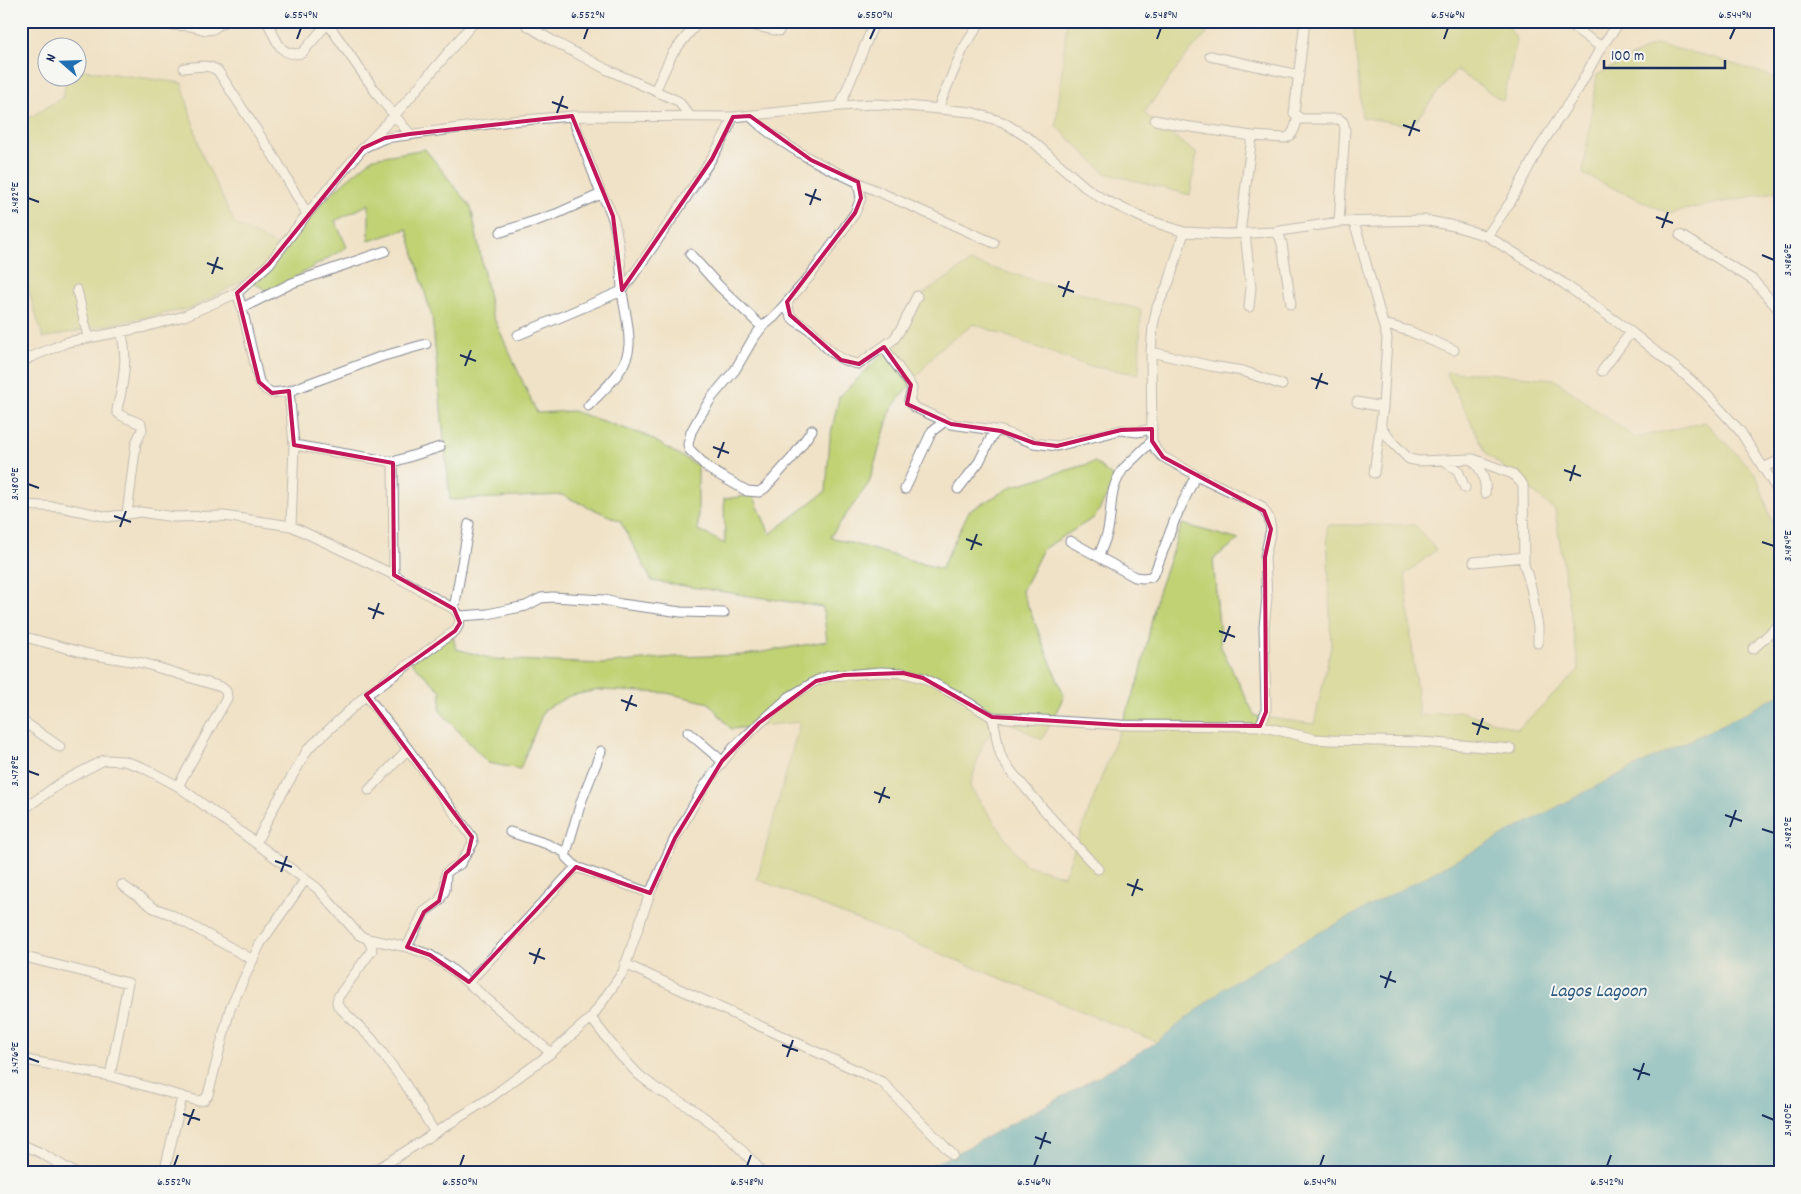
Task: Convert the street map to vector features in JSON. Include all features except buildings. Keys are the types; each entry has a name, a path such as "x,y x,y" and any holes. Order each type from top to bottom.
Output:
{"street":[{"path":"107,21 190,26 206,30 213,29 226,21"},
{"path":"267,21 282,50 288,54 302,53 326,23 380,98 410,134"},
{"path":"21,363 68,342 153,325 184,316 236,292 269,264 307,214 362,148 395,115 475,21"},
{"path":"523,21 553,41 600,66 680,103 690,116"},
{"path":"733,21 779,32"},
{"path":"840,106 875,21"},
{"path":"938,108 963,48 980,21"},
{"path":"1305,21 1294,113 1298,118 1302,119 1339,119 1343,122 1345,128 1339,222"},
{"path":"1565,21 1601,47"},
{"path":"1487,236 1511,201 1538,150 1578,89 1601,47 1620,21"},
{"path":"1772,21 1780,26"},
{"path":"655,91 672,54 697,22"},
{"path":"1210,56 1299,75"},
{"path":"184,68 206,65 212,66 218,71 278,163 307,214"},
{"path":"362,148 385,138 410,134 511,121 572,116 733,117 874,104 938,108 971,112 1003,122 1030,139 1085,187 1101,198 1146,219 1184,232 1274,232 1353,221 1424,220 1454,226 1487,236 1563,283 1631,332 1685,375 1707,395 1740,431 1780,494"},
{"path":"572,116 601,194 613,216 620,257 622,291 629,344 628,355 624,365 614,379 588,406"},
{"path":"750,116 764,129 811,160 994,242"},
{"path":"518,335 622,291 674,219 725,137 733,117"},
{"path":"1155,120 1252,136 1286,138 1291,136 1294,131 1298,118"},
{"path":"1249,307 1251,287 1243,233 1252,136"},
{"path":"812,430 793,457 765,488 759,492 747,491 710,469 689,449 689,438 712,397 735,370 762,327 770,322 816,268 855,213 861,198 858,182"},
{"path":"501,232 556,214 601,194"},
{"path":"1353,221 1387,338 1383,407 1374,473"},
{"path":"1184,232 1169,282 1157,307 1153,326 1151,352 1152,441 1156,450 1163,457 1261,506 1269,518 1271,528 1265,557 1267,593 1264,627 1266,712 1260,726"},
{"path":"1274,232 1280,236 1282,244 1291,304"},
{"path":"1680,235 1753,280 1780,310"},
{"path":"242,308 292,283 384,251"},
{"path":"690,254 719,286 762,327"},
{"path":"77,290 88,337"},
{"path":"236,292 242,308 259,382 264,389 272,393 289,391 380,357 426,344"},
{"path":"787,302 790,315 800,326 814,333 822,344 841,360 859,364 884,347 898,334 918,296"},
{"path":"1384,324 1409,331 1454,350"},
{"path":"121,331 125,348 125,366 117,412 141,424 142,430 136,443 127,514"},
{"path":"1602,371 1631,332"},
{"path":"884,347 898,370 911,385 912,392 909,400 911,405 944,422 964,427 997,430 1047,446 1057,446 1120,430 1137,432 1152,428"},
{"path":"1151,352 1211,366 1244,371 1282,385"},
{"path":"289,391 294,445 291,526"},
{"path":"1357,402 1383,407"},
{"path":"905,489 932,431 944,422"},
{"path":"1381,427 1409,460 1445,461 1470,459 1513,474 1523,485 1524,557 1538,627 1538,643"},
{"path":"958,489 979,462 997,430"},
{"path":"1099,556 1108,530 1113,489 1126,465 1152,441"},
{"path":"294,445 393,462 440,447"},
{"path":"1470,459 1475,462 1487,486 1485,493"},
{"path":"1763,468 1780,460"},
{"path":"1445,461 1458,471 1465,488"},
{"path":"393,462 394,575"},
{"path":"1070,541 1135,577 1151,577 1196,475"},
{"path":"21,505 61,507 108,517 140,512 174,517 224,516 291,526 394,575 457,612 488,614 526,606 541,598 552,597 604,600 681,612 724,613"},
{"path":"256,843 274,807 308,749 366,695 455,631 460,623 457,612 470,524"},
{"path":"1474,562 1524,557"},
{"path":"1753,649 1780,624"},
{"path":"21,636 89,654 143,663 221,686 226,691 227,698 178,786"},
{"path":"367,1173 384,1165 490,1098 551,1054 591,1018 622,972 650,893 675,838 705,785 734,747 789,697 816,681 829,676 881,672 903,673 923,678 992,717 1121,725 1260,726 1315,739 1421,742 1511,749"},
{"path":"366,695 472,837 473,843 460,864 451,868 446,873 445,890 442,896 439,901 424,912 407,947"},
{"path":"992,717 998,746 1002,758 1008,767 1040,807 1098,869"},
{"path":"21,722 27,724 60,747"},
{"path":"688,732 722,762"},
{"path":"369,790 408,749"},
{"path":"601,751 581,802 566,857 576,867 650,893"},
{"path":"21,811 62,782 104,760 124,761 142,767 178,786 317,888 359,935 430,955 469,982 551,1054"},
{"path":"510,832 547,844 566,853"},
{"path":"469,982 576,867"},
{"path":"21,1059 110,1076 201,1101 208,1095 230,1009 260,944 305,880"},
{"path":"122,885 154,908 170,914 253,960"},
{"path":"368,939 372,945 372,950 338,997 338,1006 377,1046 404,1082 435,1132"},
{"path":"21,956 128,983 110,1076"},
{"path":"625,964 882,1082 953,1155"},
{"path":"591,1018 620,1055 639,1075 657,1089 691,1108 723,1131 756,1166 760,1173"},
{"path":"164,1173 182,1097"},
{"path":"21,1144 41,1153 75,1173"}],"highlighted area":[{"path":"572,116 613,216 622,290 712,159 733,117 750,116 811,160 858,182 861,198 855,213 787,302 790,315 841,360 859,364 884,347 911,385 907,404 951,424 1001,431 1034,443 1057,446 1121,430 1152,429 1152,441 1163,457 1264,511 1271,529 1265,557 1266,712 1260,726 1121,725 992,717 923,678 903,673 844,675 816,681 759,723 722,761 675,838 650,893 576,867 469,982 430,955 407,947 424,912 439,901 446,873 468,854 472,837 366,695 455,631 460,623 454,609 394,575 393,463 294,445 289,391 272,393 259,382 237,293 269,264 363,148 385,138 410,134"}],"green space":[{"path":"1067,21 1218,21 1186,56 1144,113 1197,154 1190,195 1105,173 1056,126"},
{"path":"1353,21 1505,21 1517,40 1503,101 1456,70 1411,126 1362,117"},
{"path":"1656,44 1715,58 1780,79 1780,191 1668,213 1583,174 1597,75"},
{"path":"88,70 182,83 201,152 235,224 276,245 373,158 425,149 471,207 492,314 537,413 573,411 647,436 698,466 698,530 725,544 724,499 753,495 770,534 826,491 830,438 839,397 879,358 922,295 970,262 1141,310 1139,374 1088,366 974,324 938,350 891,409 869,483 830,537 941,569 969,511 1013,486 1095,462 1116,480 1095,517 1043,549 1022,591 1064,696 1042,740 1002,718 982,745 970,787 1024,864 1064,876 1140,676 1157,595 1182,524 1239,540 1213,559 1221,647 1255,716 1314,724 1331,647 1327,525 1415,525 1436,550 1405,574 1419,716 1459,711 1518,729 1579,670 1555,510 1486,453 1446,372 1487,373 1554,379 1635,438 1705,422 1756,474 1780,545 1780,695 1612,778 1298,944 1223,989 1157,1042 757,879 800,722 731,729 709,703 667,693 598,690 569,696 544,710 520,769 488,763 440,711 441,691 411,662 452,632 456,649 494,659 602,664 674,657 745,655 827,641 823,607 652,581 620,521 562,495 450,500 432,317 407,229 369,241 369,204 335,221 347,247 270,292 246,279 192,308 43,338 21,265 21,123 63,97 64,88 88,88"}],"water":[{"name":"Lagos Lagoon","path":"1780,695 1780,1173 912,1173 953,1155 1069,1093 1157,1042 1223,989 1298,944 1612,778"}]}
